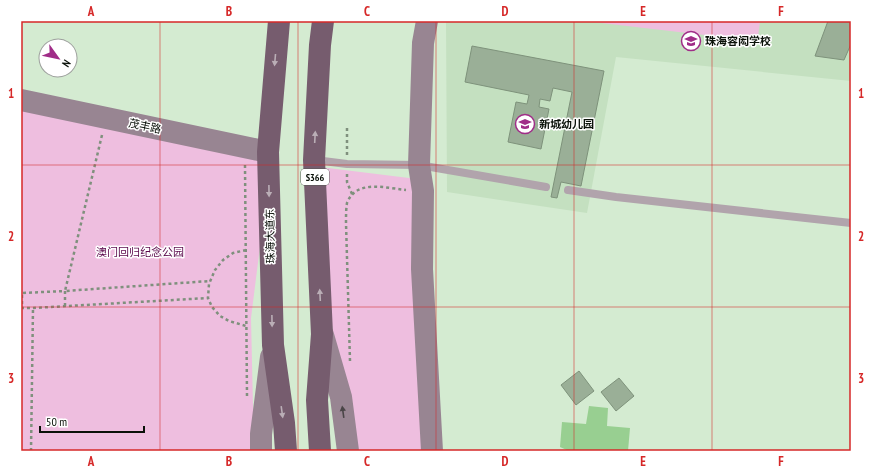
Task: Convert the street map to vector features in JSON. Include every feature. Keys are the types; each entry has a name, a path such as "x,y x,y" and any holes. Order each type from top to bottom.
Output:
{"highway":[{"name":"珠海大道东","path":"279,21 268,152 273,346 284,423 286,451"},
{"name":"S366","path":"320,451 317,400 322,334 314,160 320,45 323,21"}],"street":[{"path":"427,21 423,43 419,165 424,191 422,269 432,451"},
{"name":"茂丰路","path":"21,100 268,152"},
{"path":"322,334 341,397 348,451"},
{"path":"261,451 261,434 273,346"}],"lane":[{"path":"314,160 347,164 419,165 546,187"},
{"path":"568,190 624,198 851,223"}],"path":[{"path":"65,306 65,291 106,117"},
{"path":"244,147 247,400"},
{"path":"351,367 346,222 347,204 352,194 360,188 371,186 424,191"},
{"path":"246,250 233,253 223,260 215,270 210,282 208,298 212,307 220,316 229,322 246,326"},
{"path":"208,298 33,308 22,308 21,301 22,293 210,282"},
{"path":"31,451 33,308"}],"shaded area":[{"name":"新城幼儿园","path":"446,21 851,21 851,81 616,57 587,213 447,192"},
{"path":"589,406 608,408 607,426 630,428 628,451 569,451 560,447 562,422 586,424"}],"green space":[{"path":"584,21 760,21 758,37 739,39"},
{"name":"澳门回归纪念公园","path":"21,102 264,153 263,223 251,318 254,451 21,451"},
{"path":"320,167 417,179 430,451 349,451 318,221"}],"building":[{"path":"828,21 851,21 851,44 844,60 815,56"},
{"path":"472,46 604,71 581,186 561,182 557,198 551,197 572,92 553,88 550,101 540,99 539,107 549,109 541,149 508,142 516,102 527,104 529,95 465,82"},
{"path":"579,371 594,391 576,405 561,385"},
{"path":"619,378 634,396 616,411 601,392"}],"place":[{"name":"珠海容闳学校","path":"691,41"},
{"name":"新城幼儿园","path":"525,124"}]}
